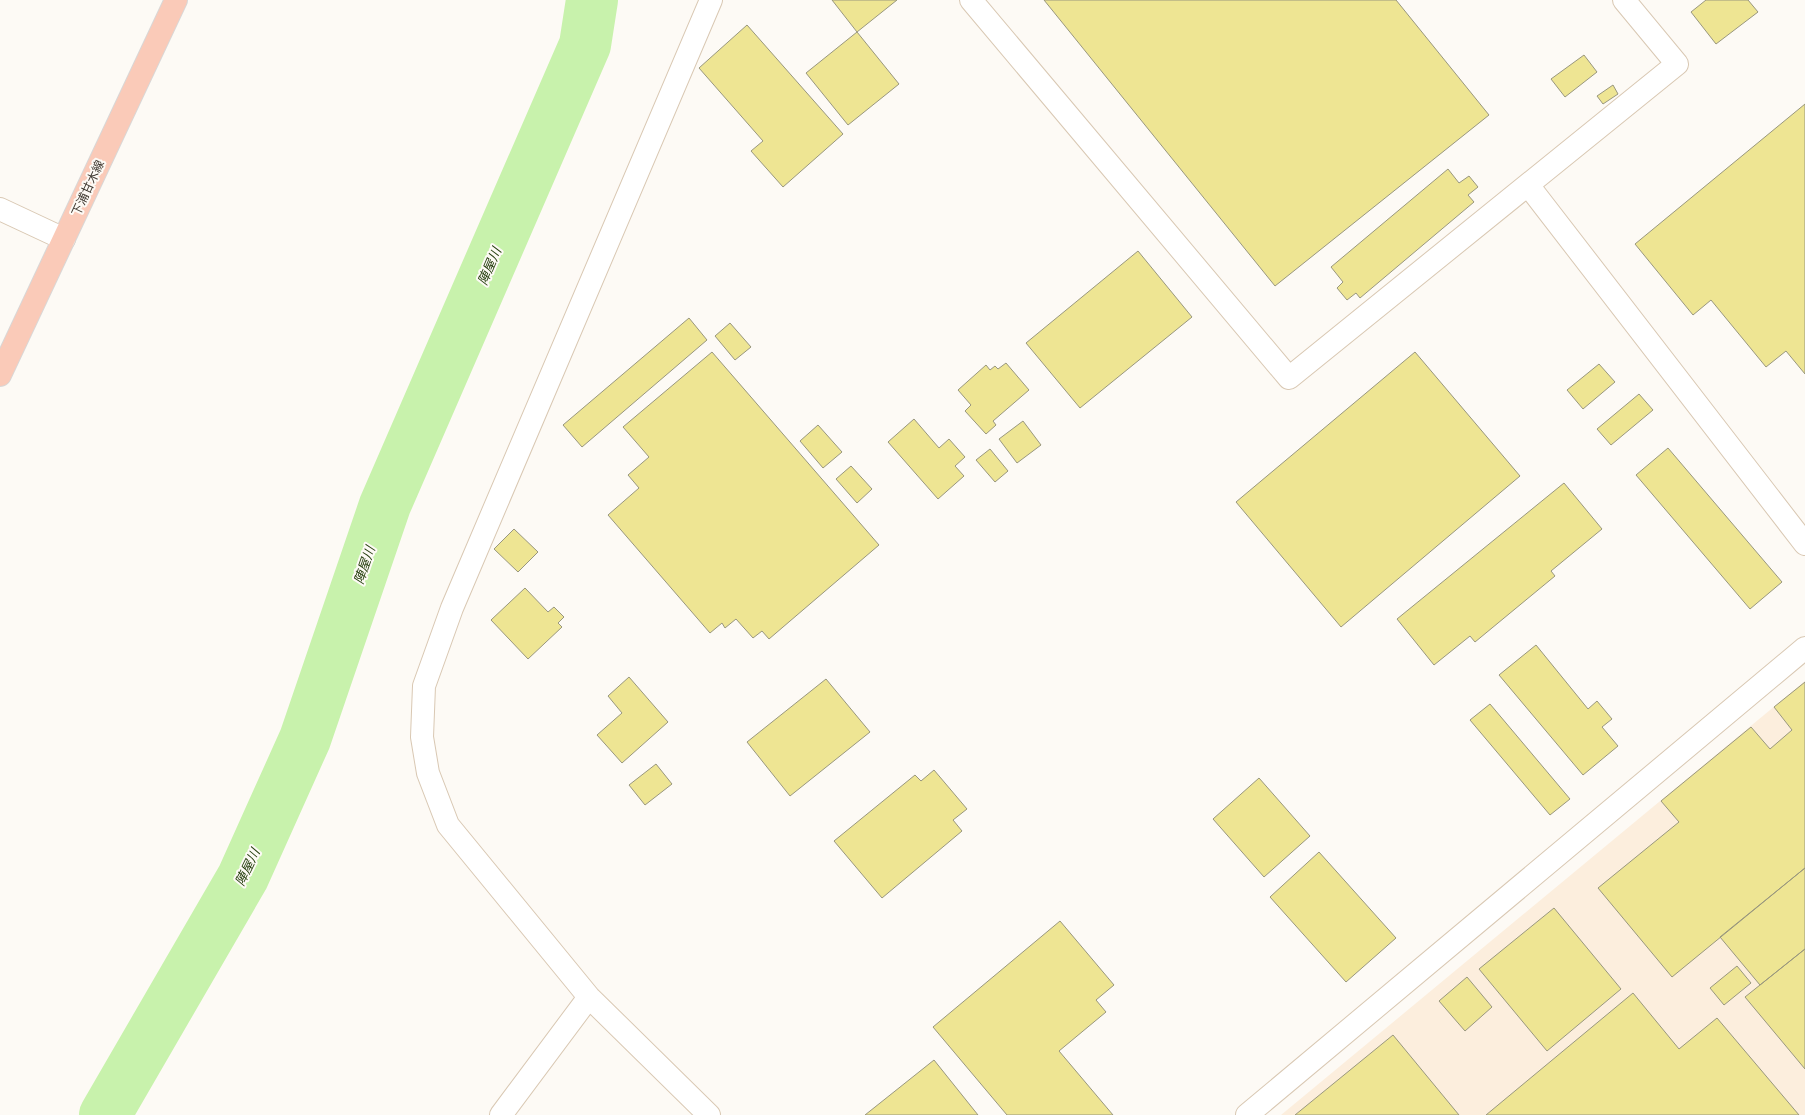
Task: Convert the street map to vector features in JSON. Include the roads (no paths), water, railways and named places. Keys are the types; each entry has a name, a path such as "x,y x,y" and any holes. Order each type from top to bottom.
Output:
{"main road":[{"name":"下浦甘木線","path":"0,375 176,0"}],"street":[{"path":"709,1115 589,996 448,825 428,773 422,737 424,686 452,608 711,0"},
{"path":"971,0 1289,378 1677,64 1624,0"},
{"path":"1528,185 1805,544"},
{"path":"0,209 64,239"},
{"path":"1247,1115 1805,648"},
{"path":"501,1115 589,996"}],"waterway":[{"name":"陣屋川","path":"105,1115 243,877 305,739 385,505 585,45 592,0"}]}
